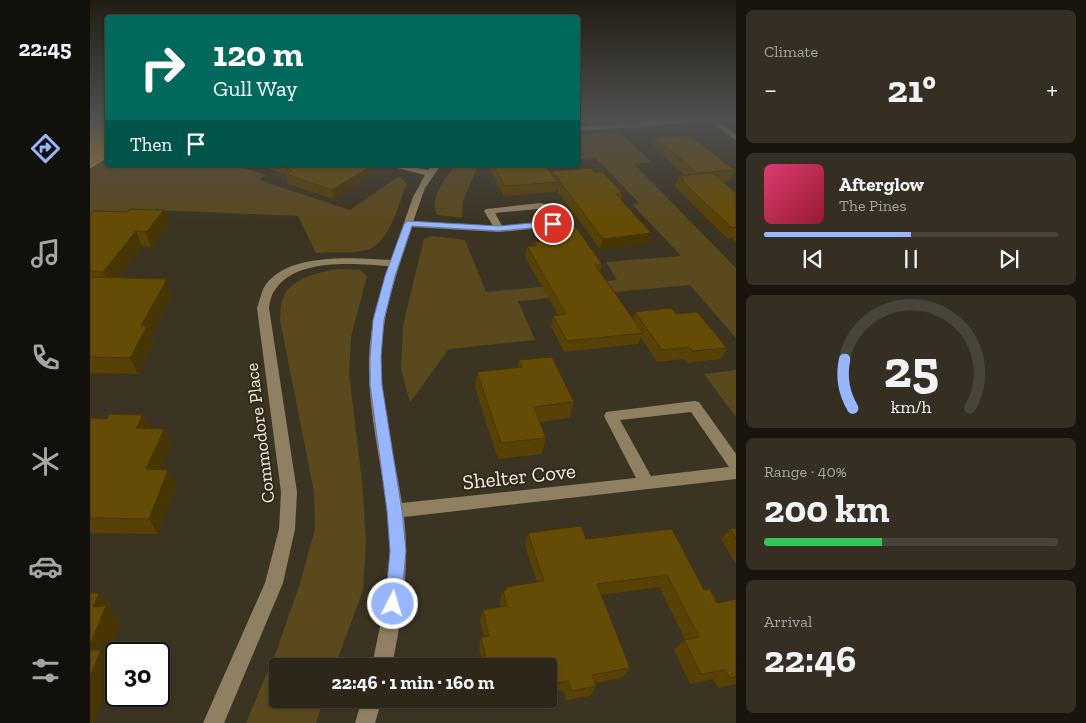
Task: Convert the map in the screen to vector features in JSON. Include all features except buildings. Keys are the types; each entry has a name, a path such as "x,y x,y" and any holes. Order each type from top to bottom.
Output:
{"street":[{"path":"411,167 433,169"},
{"path":"384,658 392,622 398,551 395,511 376,385 375,357 379,320 395,263 423,183 433,169"},
{"path":"408,224 499,229 553,224 541,206 489,210 499,229"},
{"name":"Commodore Place","path":"213,723 274,583 287,529 289,492 263,308 264,299 270,288 280,278 298,268 315,263 337,260 395,263"},
{"path":"647,483 612,416 694,406 736,466"},
{"name":"Shelter Cove","path":"395,511 736,473"},
{"path":"365,723 369,708"}],"shaded area":[{"path":"90,152 105,152 105,158 90,168"},
{"path":"580,152 640,152 651,162 634,164 736,268 736,338 690,285 518,301 535,340 449,349 410,402 401,369 403,325 424,239 432,236 465,240 486,292 617,280 606,262 681,256 633,205 639,203 596,158 580,159"},
{"path":"105,158 105,167 242,167 266,175 259,180 350,210 399,176 407,184 387,232 374,246 360,251 316,253 298,216 131,209 90,229 90,168"},
{"path":"455,167 477,167 463,201 462,218 437,215 435,202 439,188"},
{"path":"339,269 360,270 367,276 351,337 349,374 362,481 366,541 363,590 338,658 273,658 301,580 315,529 314,492 280,320 281,304 289,288 304,278"},
{"path":"736,370 736,417 704,374"},
{"path":"269,668 269,708 321,708 316,723 246,723"}],"route":[{"path":"393,604 398,551 395,511 376,385 375,357 379,320 390,276 408,224 499,229 553,224"}]}
